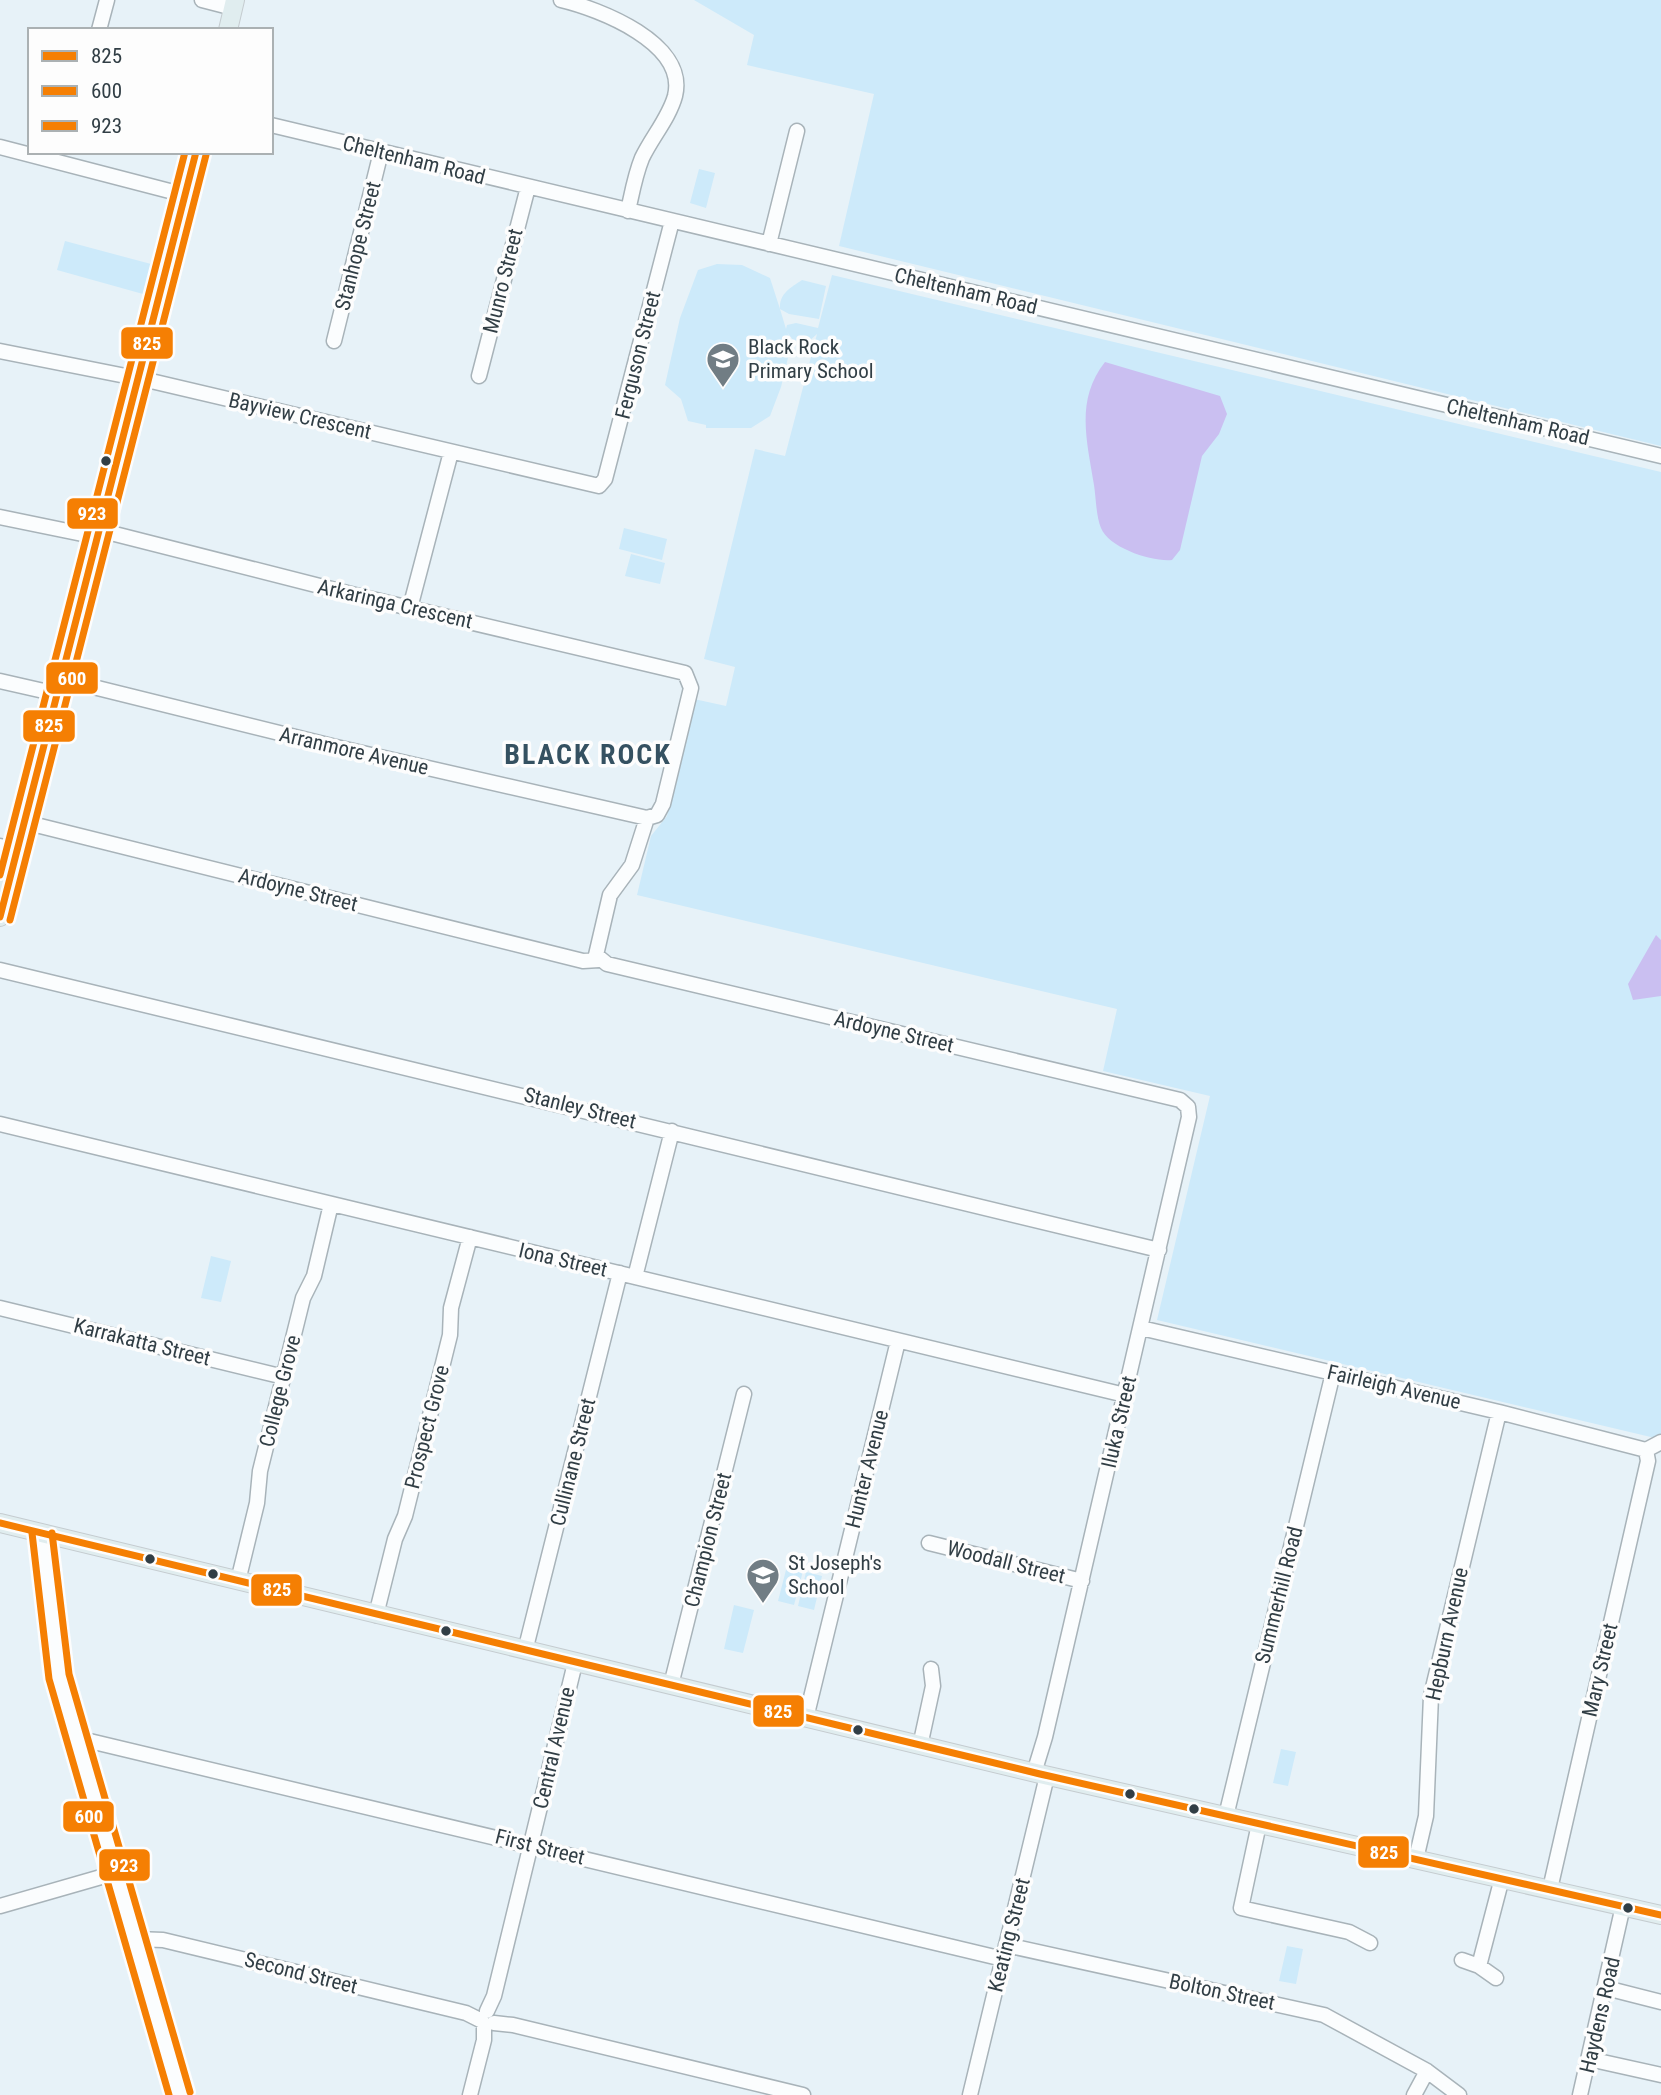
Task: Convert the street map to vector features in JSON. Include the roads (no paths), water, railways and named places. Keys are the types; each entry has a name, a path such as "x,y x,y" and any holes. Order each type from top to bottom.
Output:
{"main road":[{"path":"228,28 234,4"},
{"path":"0,917 9,848 24,822 195,154"},
{"path":"0,1524 920,1746 1661,1915"}],"street":[{"path":"100,28 107,0"},
{"path":"202,0 234,4"},
{"path":"561,0 600,11 656,45 674,70 675,95 638,168 628,211"},
{"name":"Cheltenham Road","path":"273,125 1661,456"},
{"path":"769,244 797,131"},
{"path":"0,147 28,152"},
{"name":"Stanhope Street","path":"334,341 381,152"},
{"path":"38,154 66,159 185,195"},
{"name":"Munro Street","path":"479,376 528,187"},
{"name":"Ferguson Street","path":"599,486 605,479 672,221"},
{"name":"Bayview Crescent","path":"0,351 138,378 599,486"},
{"path":"410,608 451,452"},
{"name":"Arkaringa Crescent","path":"0,517 98,534 680,670 689,678 691,688 663,804 657,815 643,817"},
{"name":"Arranmore Avenue","path":"0,681 59,686 643,817"},
{"path":"598,957 611,895 632,865 643,817"},
{"name":"Ardoyne Street","path":"24,822 572,956 583,961 598,957 607,964 1180,1100 1188,1107"},
{"name":"Stanley Street","path":"0,970 1158,1250"},
{"name":"Iluka Street","path":"1040,1774 1045,1737 1189,1117 1188,1107"},
{"name":"Iona Street","path":"0,1124 1125,1395"},
{"path":"635,1277 672,1131"},
{"name":"College Grove","path":"238,1581 284,1377 331,1204"},
{"name":"Prospect Grove","path":"376,1615 415,1477 470,1237"},
{"name":"Cullinane Street","path":"526,1651 620,1273"},
{"name":"Karrakatta Street","path":"0,1308 284,1377"},
{"name":"Fairleigh Avenue","path":"1141,1328 1499,1412 1646,1450"},
{"name":"Hunter Avenue","path":"806,1718 898,1341"},
{"name":"Summerhill Road","path":"1226,1816 1333,1373"},
{"name":"Champion Street","path":"671,1685 744,1394"},
{"name":"Hepburn Avenue","path":"1416,1859 1426,1816 1431,1696 1499,1412"},
{"path":"1646,1450 1661,1442"},
{"name":"Mary Street","path":"1549,1889 1648,1461 1646,1450"},
{"path":"42,1534 41,1553 59,1675 180,2095"},
{"name":"Woodall Street","path":"929,1543 1082,1581"},
{"name":"Central Avenue","path":"470,2095 575,1663"},
{"path":"920,1746 933,1686 930,1669"},
{"name":"First Street","path":"77,1738 531,1845 1004,1952"},
{"name":"Keating Street","path":"970,2095 1004,1952 1040,1774"},
{"path":"1259,1824 1241,1908 1349,1933 1370,1943"},
{"path":"0,1906 115,1873"},
{"path":"1479,1966 1502,1878"},
{"name":"Haydens Road","path":"1580,2095 1619,1936 1626,1928 1627,1907"},
{"name":"Second Street","path":"136,1939 163,1940 803,2095"},
{"name":"Bolton Street","path":"1004,1952 1324,2015 1427,2071 1459,2095"},
{"path":"1462,1960 1479,1966 1496,1978"},
{"path":"1606,1989 1661,2001"},
{"path":"1589,2059 1661,2075"},
{"path":"1414,2095 1427,2071"}],"place":[{"name":"Black Rock Primary School","path":"723,389"},
{"name":"St Joseph's School","path":"763,1605"}],"district":[{"name":"BLACK ROCK","path":"588,754"}]}
